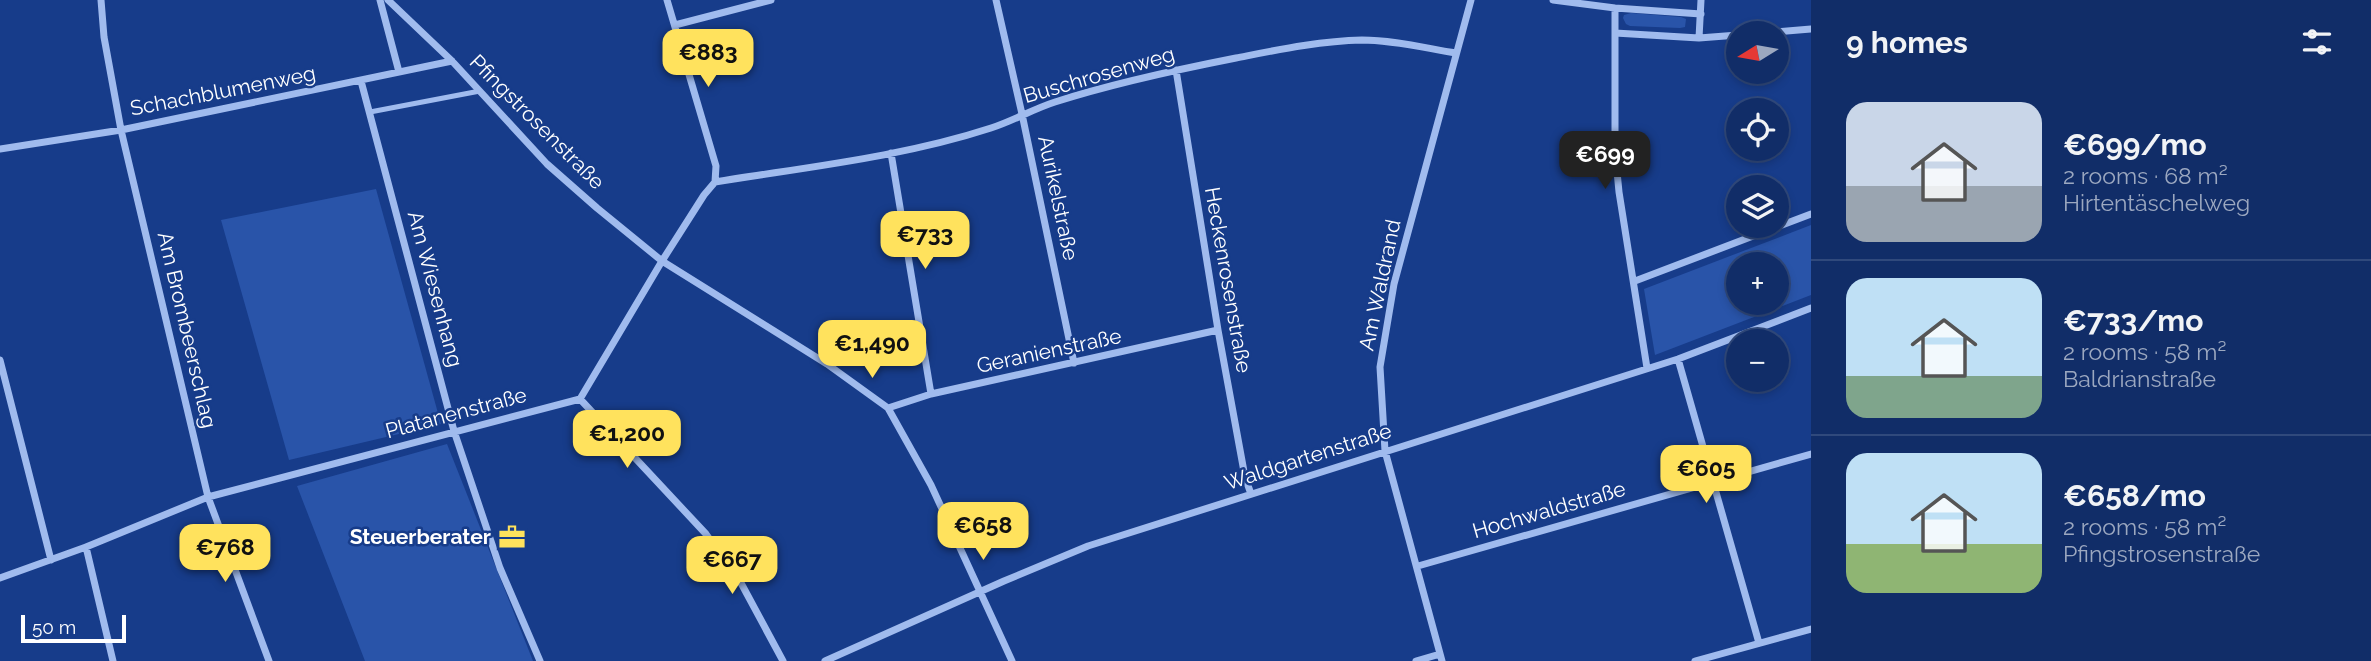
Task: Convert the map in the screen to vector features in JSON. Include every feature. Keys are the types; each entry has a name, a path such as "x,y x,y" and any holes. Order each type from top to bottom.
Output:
{"street":[{"name":"Am Brombeerschlag","path":"101,0 104,37 121,130 208,497 269,661"},
{"path":"380,0 399,72"},
{"name":"Pfingstrosenstraße","path":"388,0 452,61 547,164 662,261 827,364 888,408 931,485 1012,661"},
{"path":"667,0 716,166 715,182 662,261 580,399 706,534 741,583 783,661"},
{"path":"675,25 771,0"},
{"name":"Aurikelstraße","path":"996,0 1074,363"},
{"name":"Am Waldrand","path":"1441,658 1385,451 1380,367 1394,284 1471,0"},
{"path":"1553,0 1615,8 1701,14"},
{"path":"1699,38 1702,0"},
{"path":"1615,8 1615,151 1647,368"},
{"path":"1789,31 1811,29"},
{"path":"1615,33 1699,38 1726,36"},
{"name":"Buschrosenweg","path":"715,182 891,153 993,127 1054,102 1176,70 1268,52 1363,40 1456,53"},
{"name":"Schachblumenweg","path":"0,149 121,130 452,61"},
{"name":"Heckenrosenstraße","path":"1176,70 1219,330 1245,477 1251,495"},
{"name":"Am Wiesenhang","path":"361,81 454,430 500,568 540,661"},
{"path":"891,153 931,394"},
{"path":"1635,281 1811,214"},
{"name":"Waldgartenstraße","path":"825,661 1088,546 1678,359 1811,308"},
{"name":"Geranienstraße","path":"888,408 931,394 1219,330"},
{"path":"1678,359 1759,643"},
{"path":"0,360 51,560"},
{"name":"Platanenstraße","path":"0,578 86,547 208,497 454,430 580,399"},
{"name":"Hochwaldstraße","path":"1418,566 1811,454"},
{"path":"86,547 113,661"},
{"path":"1695,661 1811,629"},
{"path":"1416,661 1441,658"}],"lane":[{"path":"370,112 480,91"}],"shaded area":[{"path":"1631,13 1681,17 1686,19 1685,27 1630,26 1623,18"},
{"path":"376,189 441,424 289,460 221,220"},
{"path":"1811,225 1811,295 1789,303 1789,252 1741,252 1777,238 1789,238 1789,233"},
{"path":"1726,258 1726,315 1759,315 1655,355 1644,289"},
{"path":"447,444 533,661 365,661 297,486"}],"place":[{"name":"Steuerberater","path":"512,537"}]}
